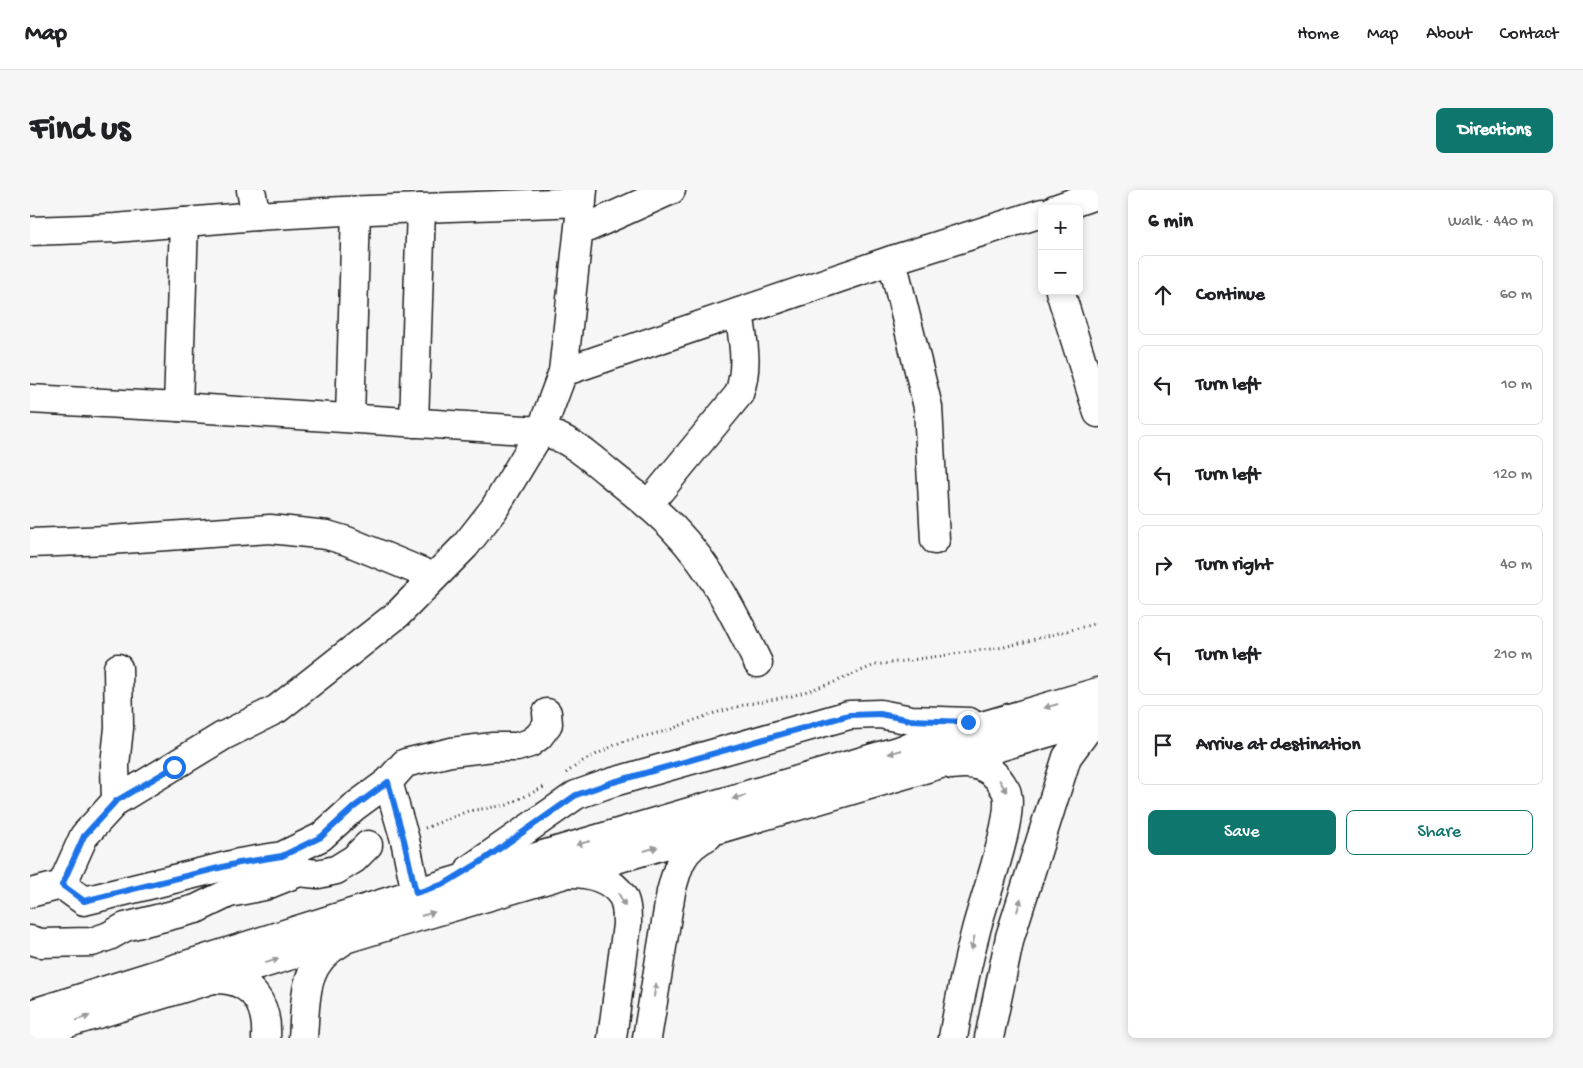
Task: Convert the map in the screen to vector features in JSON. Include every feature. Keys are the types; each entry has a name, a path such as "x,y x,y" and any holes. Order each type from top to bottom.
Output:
{"street":[{"path":"580,231 671,190"},
{"path":"1073,205 1098,194"},
{"path":"30,231 116,228 184,222 254,203 348,204 421,208 583,196 563,372 541,431 494,509 464,546 398,614 277,709 223,736 116,801 84,836 62,885"},
{"path":"348,204 350,418"},
{"path":"414,423 421,208"},
{"path":"563,372 892,260 1038,220"},
{"path":"178,407 184,222"},
{"path":"892,260 928,407 935,540"},
{"path":"1061,295 1098,413"},
{"path":"648,505 738,394 744,380 745,362 739,312"},
{"path":"30,400 350,418 541,431 556,435 573,444 674,528 696,554 730,606 758,663"},
{"path":"30,543 109,540 270,529 326,535 347,541 434,578"},
{"path":"116,801 116,764 119,728 118,668"},
{"path":"30,1014 444,884 1098,692"},
{"path":"30,940 40,943 92,942 109,936 125,927 196,910 228,893 264,886 300,860 321,837 354,807 388,782 405,763 452,752 493,747 517,747 530,743 540,736 548,724 547,713"},
{"path":"444,884 482,861 576,795 610,783 849,715 880,714 910,720 968,722 1025,714"},
{"path":"39,1038 68,1023 349,938 1098,718"},
{"path":"989,1038 1010,937 1067,758 1087,730 1098,723"},
{"path":"929,768 966,763 985,767 998,778 1007,794 1008,811 976,932 954,1038"},
{"path":"388,782 416,893"},
{"path":"647,1038 676,871 685,852 705,837 727,826"},
{"path":"84,901 239,863 282,856 300,860 318,874 336,870 354,859 368,845"},
{"path":"566,874 584,873 598,876 612,885 623,897 627,911 627,925 612,1038"},
{"path":"30,893 62,885"},
{"path":"62,885 84,901 92,942"},
{"path":"303,1038 306,991 312,970 329,949 349,938"},
{"path":"216,979 228,979 240,983 252,991 260,1003 265,1016 266,1038"}],"path":[{"path":"560,777 583,761 621,742 666,731 708,715 747,704 792,696 832,683 875,665 1004,647 1098,623"},
{"path":"404,840 406,836 468,811 507,805 545,787"}],"route":[{"path":"174,767 116,801 84,836 62,885 84,901 239,863 282,856 321,837 354,807 388,782 416,893 444,884 482,861 576,795 610,783 849,715 880,714 910,720 968,722"}]}
